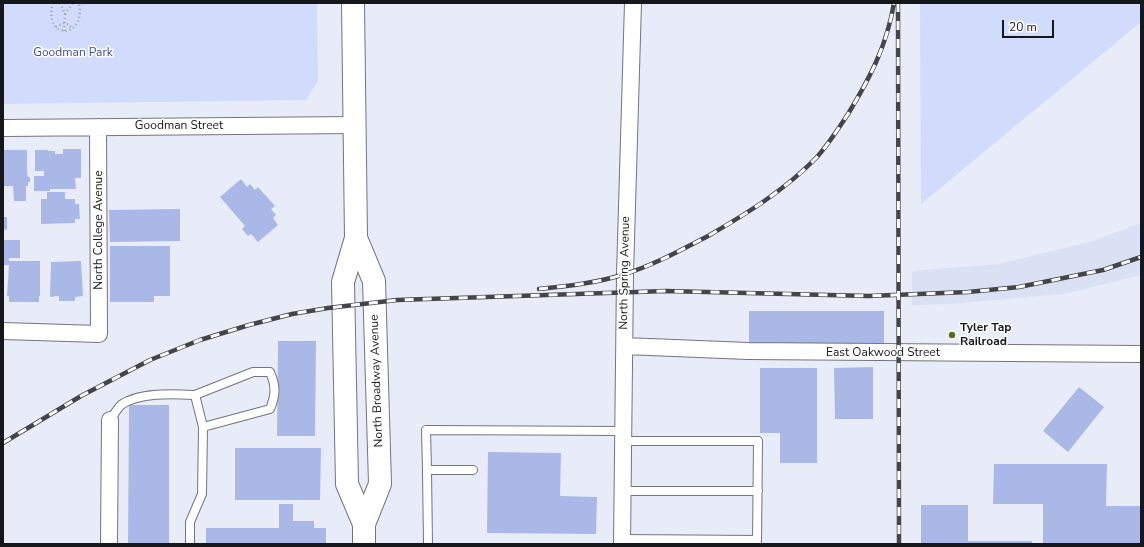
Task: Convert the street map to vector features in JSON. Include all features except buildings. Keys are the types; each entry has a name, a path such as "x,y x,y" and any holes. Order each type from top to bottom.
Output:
{"main road":[{"name":"North Broadway Avenue","path":"353,3 356,238 344,282 347,484 364,534"},
{"name":"North Broadway Avenue","path":"356,238 374,281 380,484 364,534"}],"street":[{"name":"North Spring Avenue","path":"622,541 625,274 632,3"},
{"name":"Goodman Street","path":"3,128 354,125"},
{"name":"North College Avenue","path":"3,331 99,334 98,127"},
{"name":"East Oakwood Street","path":"625,346 748,352 1141,354"},
{"path":"109,544 110,420"}],"lane":[{"path":"110,420 121,405 138,397 174,394 195,395 253,372 270,372 274,382 274,398 270,409 203,427"},
{"path":"190,544 190,522 202,494 203,427 195,395"},
{"path":"428,544 426,430 758,441 757,542 622,541"},
{"path":"426,470 473,470"},
{"path":"623,491 758,491"}],"path":[{"path":"53,3 51,13 56,27 64,31 72,28 76,23 80,14 79,3"},
{"path":"60,3 64,14 64,31"},
{"path":"64,14 73,3"},
{"path":"56,27 64,23"},
{"path":"64,23 72,28"}],"shaded area":[{"path":"1141,223 1141,275 1064,294 948,304 912,305 912,271 999,264 1093,241"}],"green space":[{"name":"Goodman Park","path":"3,3 317,3 318,81 306,100 3,104"},
{"path":"920,3 1141,3 1141,22 921,204"}],"railway":[{"path":"539,289 604,280 657,262 722,228 765,201 791,181 825,148 856,101 877,61 887,33 894,3"},
{"path":"898,3 899,544"},
{"path":"3,443 81,396 150,360 200,340 249,325 292,314 328,308 397,300 666,291 869,296 968,292 1019,287 1103,270 1141,257"}],"place":[{"name":"Tyler Tap Railroad","path":"952,335"}]}
